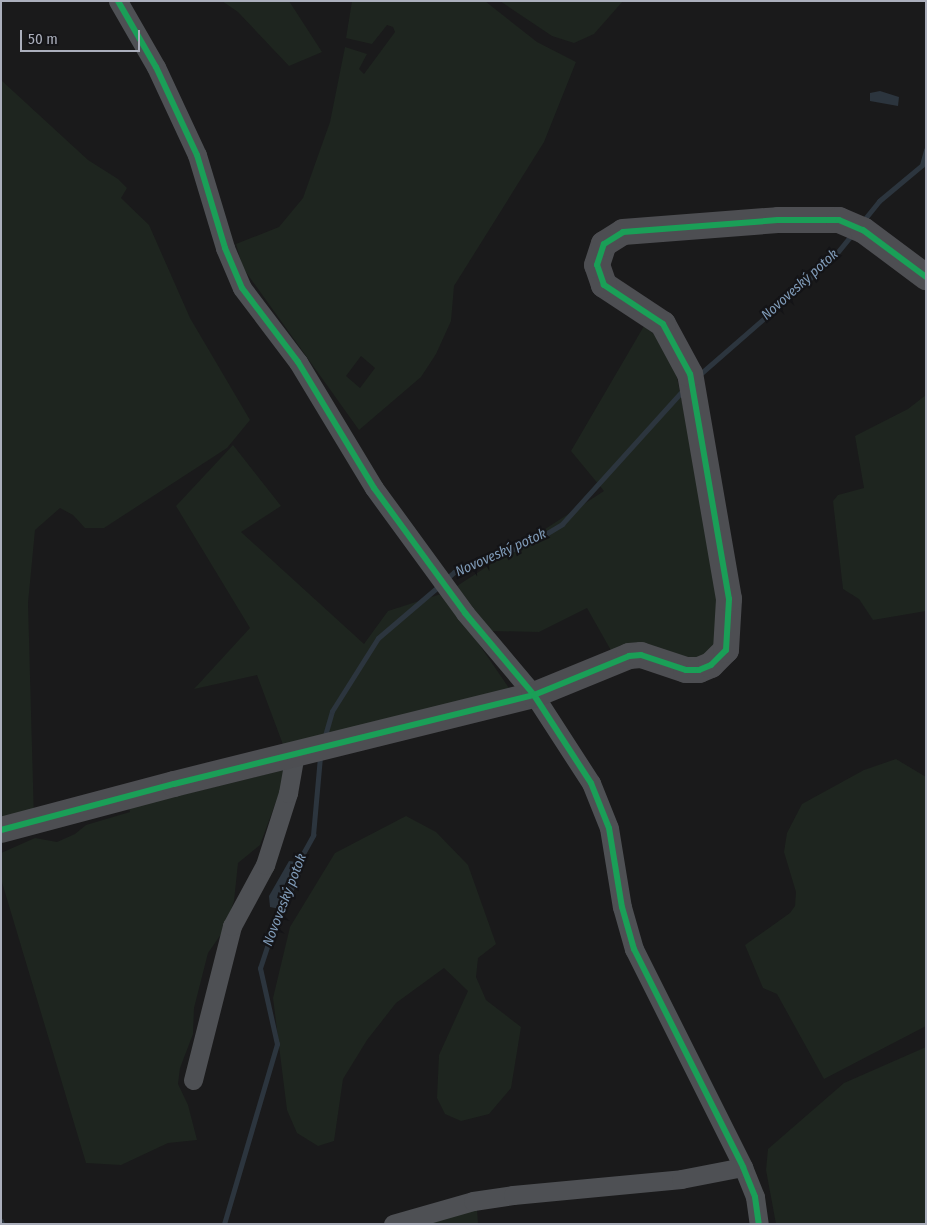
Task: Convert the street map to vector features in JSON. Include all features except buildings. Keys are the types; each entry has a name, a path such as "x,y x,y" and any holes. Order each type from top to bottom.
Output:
{"street":[{"path":"118,1 156,67 197,155 225,248 242,288 298,362 374,488 464,613 534,695 591,783 609,828 622,907 634,949 743,1167 755,1197 759,1224"},
{"path":"1,830 534,695 630,656 642,655 667,666 699,670 711,665 726,650 729,599 690,374 663,324 604,285 597,265 604,244 623,232 778,220 839,220 863,230 926,277"},
{"path":"193,1080 232,926 265,865 288,793 296,754"},
{"path":"393,1224 456,1206 513,1195 681,1178 743,1167"}],"shaded area":[{"path":"222,1 289,1 322,52 289,66 238,12"},
{"path":"352,1 485,1 537,42 576,62 544,142 454,286 451,321 436,354 421,377 359,430 243,268 236,244 279,227 303,198 330,122 345,47 367,54 359,69 364,74 395,32 393,27 387,25 372,44 346,38","holes":["361,356 375,368 360,388 346,376"]},
{"path":"500,1 623,1 594,34 574,43 552,36"},
{"path":"1,80 88,160 118,179 127,188 121,198 149,225 190,318 250,420 227,448 104,528 85,528 73,515 60,508 35,530 28,603 34,820 1,827"},
{"path":"644,326 671,348 724,610 711,661 613,654 587,608 539,632 490,631 457,586 604,491 571,451"},
{"path":"926,395 926,611 873,620 859,599 843,589 833,501 838,495 864,488 855,436 908,409"},
{"path":"233,445 281,506 241,532 364,644 388,611 444,593 511,691 285,750 257,675 194,689 250,628 176,506"},
{"path":"896,759 926,777 926,1026 824,1079 777,994 763,988 745,945 790,913 795,906 796,892 784,852 787,833 802,804 864,770"},
{"path":"288,769 260,845 238,863 234,901 224,930 208,953 194,1008 193,1034 180,1068 178,1084 188,1105 197,1140 168,1143 121,1165 86,1163 1,879 1,853 35,838 57,842 75,834 86,825 130,812 129,808"},
{"path":"406,816 436,832 468,865 496,944 478,958 476,977 486,1000 521,1027 511,1088 489,1114 461,1121 445,1114 437,1098 439,1055 468,991 444,968 396,1003 367,1040 343,1079 334,1141 318,1146 297,1133 287,1110 273,998 290,927 335,853"},
{"path":"926,1047 926,1224 776,1224 766,1170 768,1149 844,1083"},
{"path":"477,1209 478,1224 415,1224"}],"water":[{"path":"880,91 899,97 898,106 870,101 870,93"},
{"path":"289,861 297,862 301,873 288,905 280,909 270,907 269,896"}],"waterway":[{"name":"Novoveský potok","path":"863,221 879,201 922,165 926,150"},
{"name":"Novoveský potok","path":"699,375 832,259 853,233"},
{"name":"Novoveský potok","path":"446,579 454,572 534,541 562,524 684,389"},
{"name":"Novoveský potok","path":"324,739 332,711 378,638 440,585"},
{"name":"Novoveský potok","path":"295,868 313,835 320,757"},
{"name":"Novoveský potok","path":"224,1224 277,1044 260,968 281,904"}],"cycle path":[{"path":"118,1 156,67 197,155 225,248 242,288 298,362 374,488 465,613 534,695 591,783 609,828 622,907 634,949 743,1167 755,1197 759,1224"},
{"path":"1,830 174,784 534,695 629,656 641,655 686,670 699,670 711,665 726,650 729,599 690,374 663,324 604,285 597,265 604,244 623,232 778,220 839,220 863,230 926,277"}]}
